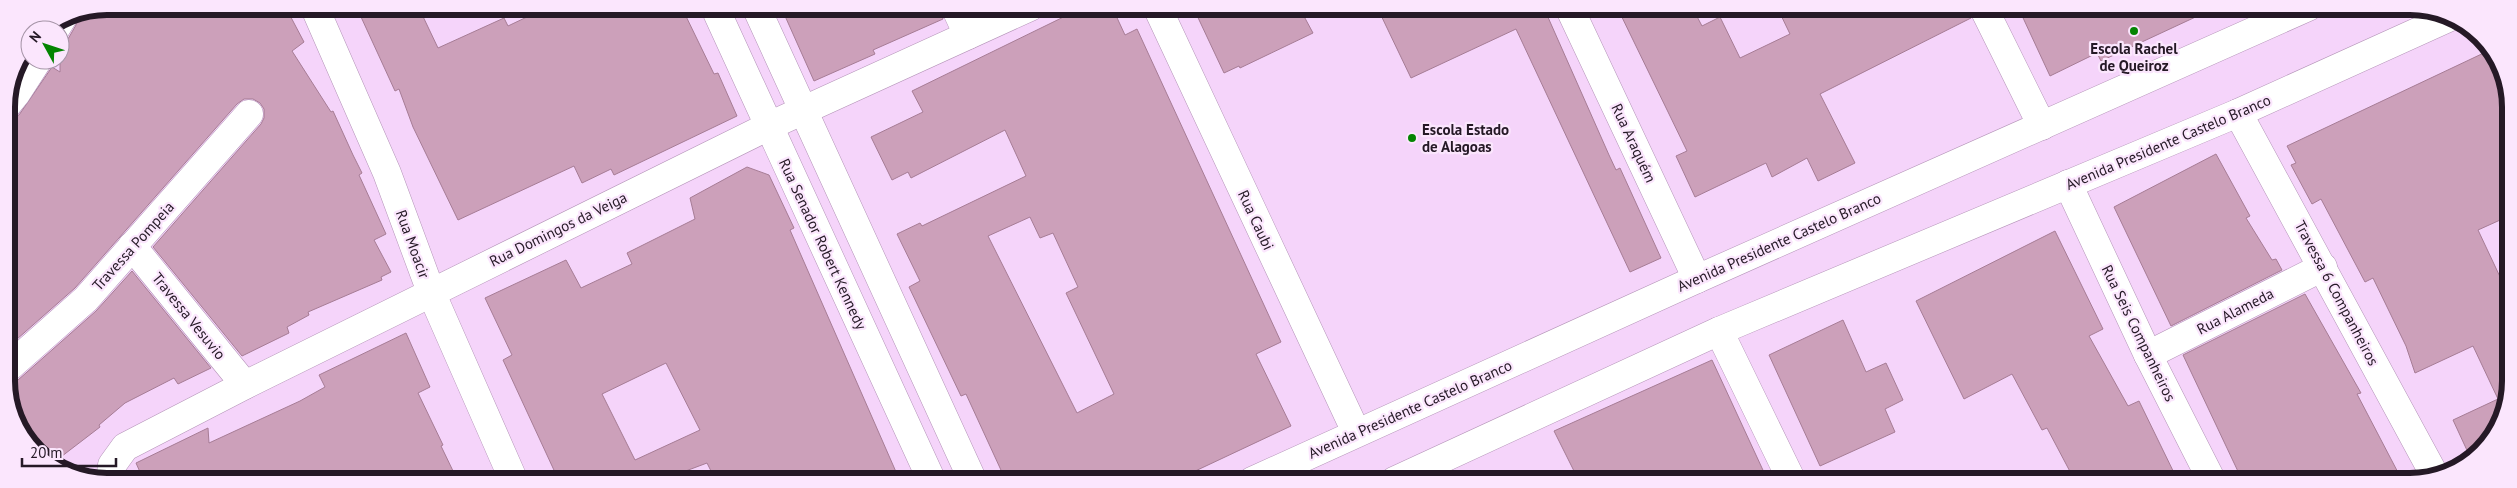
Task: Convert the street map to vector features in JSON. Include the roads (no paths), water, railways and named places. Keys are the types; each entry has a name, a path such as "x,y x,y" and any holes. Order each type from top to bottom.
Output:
{"street":[{"name":"Rua Moacir","path":"318,15 387,173 431,292 510,473"},
{"name":"Rua Senador Robert Kennedy","path":"718,15 928,473"},
{"path":"760,15 969,473"},
{"path":"959,15 968,35"},
{"name":"Rua Domingos da Veiga","path":"111,473 112,465 126,447 245,385 769,126 1012,15"},
{"name":"Rua Caubi","path":"1161,15 1356,432"},
{"name":"Rua Araquém","path":"1574,15 1697,279"},
{"path":"1987,15 2042,126"},
{"name":"Avenida Presidente Castelo Branco","path":"1269,473 1697,279 2290,15"},
{"name":"Avenida Presidente Castelo Branco","path":"1411,473 1719,330 2238,113 2442,21"},
{"path":"16,94 32,70"},
{"name":"Travessa 6 Companheiros","path":"2238,113 2432,470"},
{"name":"Travessa Pompeia","path":"15,362 86,299 249,114"},
{"name":"Rua Seis Companheiros","path":"2068,184 2148,355 2207,473"},
{"name":"Travessa Vesuvio","path":"132,246 245,385"},
{"name":"Rua Alameda","path":"2148,355 2323,267"},
{"path":"1719,330 1788,473"}],"place":[{"name":"Escola Rachel de Queiroz","path":"2134,31"},
{"name":"Escola Estado de Alagoas","path":"1412,138"}]}
